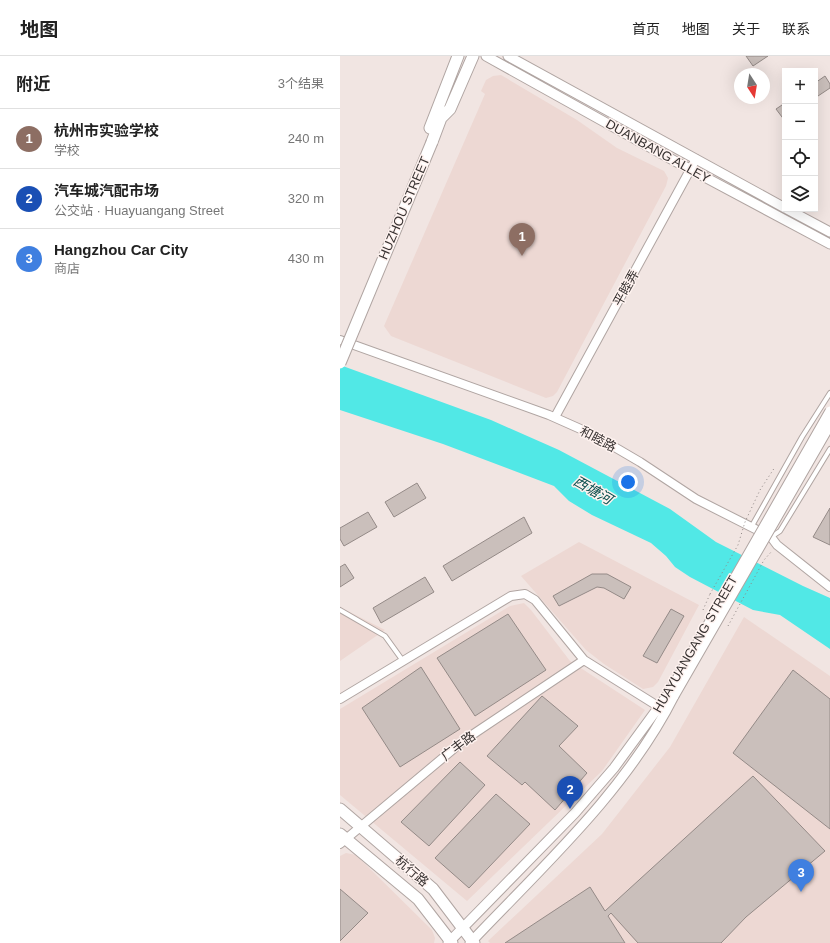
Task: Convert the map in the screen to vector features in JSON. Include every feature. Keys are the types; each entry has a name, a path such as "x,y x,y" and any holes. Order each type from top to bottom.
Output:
{"main road":[{"name":"HUZHOU STREET","path":"340,363 429,140 458,56"},
{"name":"HUZHOU STREET","path":"340,344 429,140 441,118 450,109 473,56"},
{"name":"杭行路","path":"340,809 433,889 472,942"},
{"name":"杭行路","path":"342,839 418,899 450,942"}],"street":[{"name":"DUANBANG ALLEY","path":"486,56 830,244"},
{"name":"DUANBANG ALLEY","path":"508,56 782,206"},
{"name":"平睦弄","path":"555,417 696,159"},
{"name":"DUANBANG ALLEY","path":"793,212 830,232"},
{"name":"和睦路","path":"340,340 555,417 594,435 696,499 754,530 771,537"},
{"name":"HUAYUANGANG STREET","path":"672,695 830,410"},
{"name":"HUAYUANGANG STREET","path":"450,942 575,813 663,709 830,425"},
{"path":"771,537 777,545 801,562 820,580 830,586"},
{"path":"340,699 511,596 525,594 535,600 584,660 663,709"},
{"name":"广丰路","path":"342,839 360,826 463,741 584,660"},
{"name":"HUAYUANGANG STREET","path":"472,942 584,822 621,779 649,742 663,709"}],"lane":[{"path":"754,530 753,524 802,437 830,393"},
{"path":"771,537 780,532 830,449"},
{"path":"340,610 384,636 403,661"}],"path":[{"path":"703,610 710,594 738,545 745,522 760,490 775,467"},
{"path":"728,626 734,611 764,560 777,545"}],"shaded area":[{"path":"501,75 577,120 617,148 664,171 668,178 666,186 557,392 553,396 546,398 391,336 384,326 485,94 481,91 486,80 493,76"},
{"path":"579,542 699,605 658,682 653,687 643,689 604,664 586,650 521,576"},
{"path":"524,603 570,661 645,710 602,771 467,901 340,795 340,709 510,606"},
{"path":"340,607 385,630 340,661"},
{"path":"744,617 830,676 830,943 490,943 488,941 602,834 670,747"},
{"path":"346,853 356,855 432,930 435,938 434,943 340,943 340,856"}],"water":[{"name":"西塘河","path":"340,365 491,420 559,450 670,509 716,542 830,598 830,649 780,615 753,610 690,577 675,567 666,556 651,543 592,515 569,501 554,486 443,444 340,410"}],"building":[{"path":"746,56 768,56 753,66"},
{"path":"825,76 830,84 830,88 818,96 818,81"},
{"path":"782,105 782,117 776,109"},
{"path":"417,483 426,498 394,517 385,502"},
{"path":"830,508 830,545 813,537"},
{"path":"368,512 377,527 344,546 340,539 340,528"},
{"path":"524,517 532,533 452,581 443,566"},
{"path":"345,564 354,578 340,587 340,567"},
{"path":"592,574 607,574 631,587 624,599 604,588 597,587 559,606 553,596"},
{"path":"425,577 434,592 381,623 373,608"},
{"path":"671,609 684,616 657,663 643,656"},
{"path":"508,614 546,670 475,716 437,658"},
{"path":"421,667 460,729 400,767 362,708"},
{"path":"793,670 830,699 830,829 733,753"},
{"path":"542,696 578,726 559,746 587,773 555,810 525,782 522,785 487,756"},
{"path":"460,762 485,785 429,846 401,822"},
{"path":"753,776 825,851 746,917 721,943 638,943 611,913 608,916 625,943 505,943 590,887 605,911"},
{"path":"496,794 530,824 469,888 435,858"},
{"path":"340,889 368,913 340,941"}],"place":[{"name":"杭州市实验学校","path":"522,256"},
{"name":"汽车城汽配市场","path":"570,809"},
{"name":"Hangzhou Car City","path":"801,892"}]}
